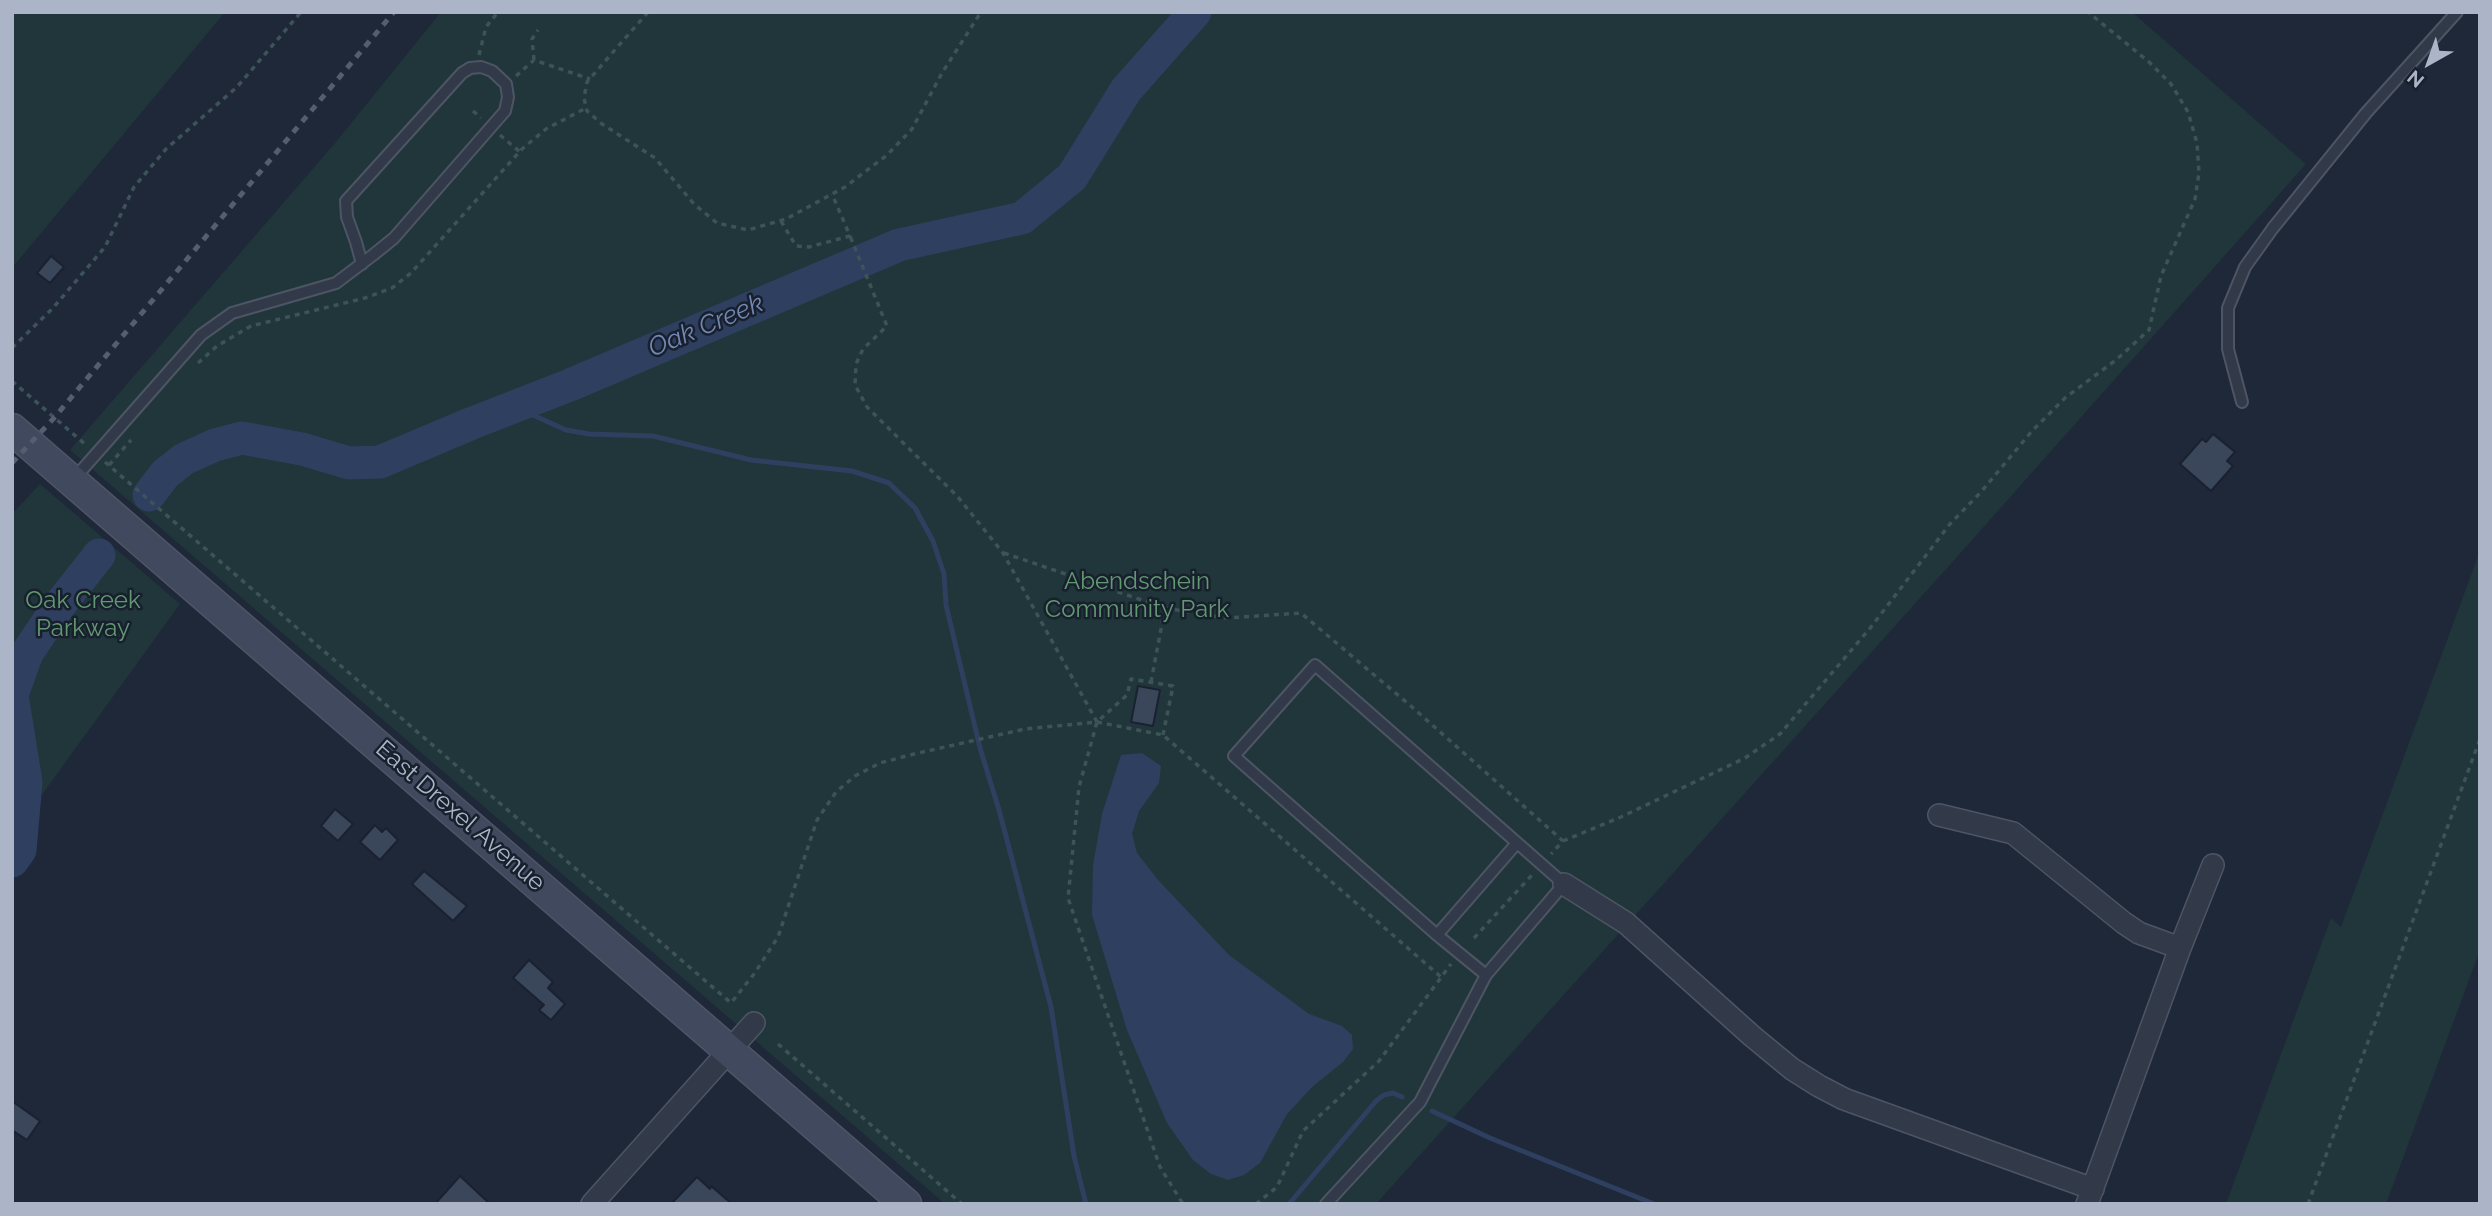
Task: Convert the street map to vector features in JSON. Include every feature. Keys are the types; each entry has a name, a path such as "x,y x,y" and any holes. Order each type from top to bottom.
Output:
{"street":[{"name":"East Drexel Avenue","path":"12,429 906,1204"},
{"path":"1939,815 2014,833 2123,923 2139,933 2180,948"},
{"path":"1564,884 1626,922 1752,1036 1792,1069 1819,1086 1844,1099 2090,1196 2213,865"},
{"path":"592,1204 754,1023"}],"lane":[{"path":"2242,402 2228,349 2228,308 2245,267 2366,113 2457,12"},
{"path":"73,480 201,335 232,313 336,283 362,264 394,238 505,111 508,97 506,84 492,71 481,67 470,68 462,73 346,201 347,217 362,264"},
{"path":"1325,1204 1420,1102 1486,975 1564,884 1315,664 1234,756 1486,975"},
{"path":"1437,935 1517,844"}],"path":[{"path":"12,348 53,308 105,247 134,187 166,149 237,87 300,12"},
{"path":"481,67 479,57 486,27 498,12"},
{"path":"648,12 587,82 584,98 587,111 654,158 694,204 717,223 748,230 782,221 832,194 887,155 912,129 981,12"},
{"path":"1563,841 1621,817 1745,758 1780,734 1871,627 1950,524 2032,431 2065,398 2116,360 2149,330 2161,276 2195,199 2199,173 2197,143 2188,112 2171,84 2149,62 2088,12"},
{"path":"534,60 532,39 538,30"},
{"path":"534,60 590,79"},
{"path":"506,84 534,60"},
{"path":"832,194 887,326 863,349 856,364 855,385 867,407 958,497 1003,553 1097,722"},
{"path":"782,221 796,246 808,247 850,236"},
{"path":"12,381 731,1003 778,937 817,820 836,792 855,776 880,763 1025,729 1097,722 1163,735 1441,977"},
{"path":"1151,682 1165,608"},
{"path":"1163,735 1173,686 1131,679 1127,695 1097,722 1079,787 1068,898 1160,1167 1183,1204"},
{"path":"2308,1204 2480,739"},
{"path":"1256,1204 1277,1187 1303,1130 1379,1062 1453,961"},
{"path":"778,1044 962,1204"}],"green space":[{"path":"12,12 225,12 12,268"},
{"name":"Abendschein Community Park","path":"441,12 2132,12 2306,164 1376,1204 945,1204 70,450 336,142"},
{"name":"Oak Creek Parkway","path":"40,484 180,604 12,836 12,514"},
{"path":"2480,551 2480,950 2386,1204 2226,1204 2331,918 2341,927"}],"water":[{"path":"1142,753 1161,766 1159,783 1139,811 1132,834 1137,853 1158,880 1229,955 1309,1014 1342,1026 1352,1035 1353,1049 1343,1062 1312,1087 1287,1114 1260,1163 1244,1175 1228,1180 1211,1174 1193,1160 1167,1123 1127,1030 1092,915 1093,865 1102,814 1121,755"}],"building":[{"path":"51,256 64,267 50,283 37,273"},
{"path":"2213,434 2235,452 2227,461 2233,466 2211,491 2180,464 2202,439 2206,442"},
{"path":"1138,686 1160,690 1153,726 1131,722"},
{"path":"335,809 353,824 338,841 321,826"},
{"path":"375,825 382,832 386,828 398,840 380,860 360,842"},
{"path":"424,871 467,906 453,921 412,884"},
{"path":"529,960 553,982 548,988 565,1004 551,1020 539,1010 544,1005 513,978"},
{"path":"12,1101 40,1121 27,1140 12,1130"},
{"path":"460,1176 490,1204 435,1204"},
{"path":"697,1177 710,1189 711,1186 732,1204 671,1204"}],"waterway":[{"name":"Oak Creek","path":"149,495 165,474 184,459 215,445 242,438 302,449 349,463 380,462 570,385 899,245 1022,218 1072,177 1126,90 1195,12"},
{"path":"515,407 566,430 589,434 653,436 751,460 852,471 889,483 915,508 933,541 944,574 946,605 980,748 1051,1007 1074,1156 1086,1204"},
{"name":"Oak Creek","path":"12,861 20,850 26,782 12,695 27,653 58,607 99,555"},
{"path":"1289,1204 1376,1101 1393,1093 1402,1097"},
{"path":"1432,1111 1490,1138 1654,1204"}],"railway":[{"path":"12,463 54,418 394,12"}]}
